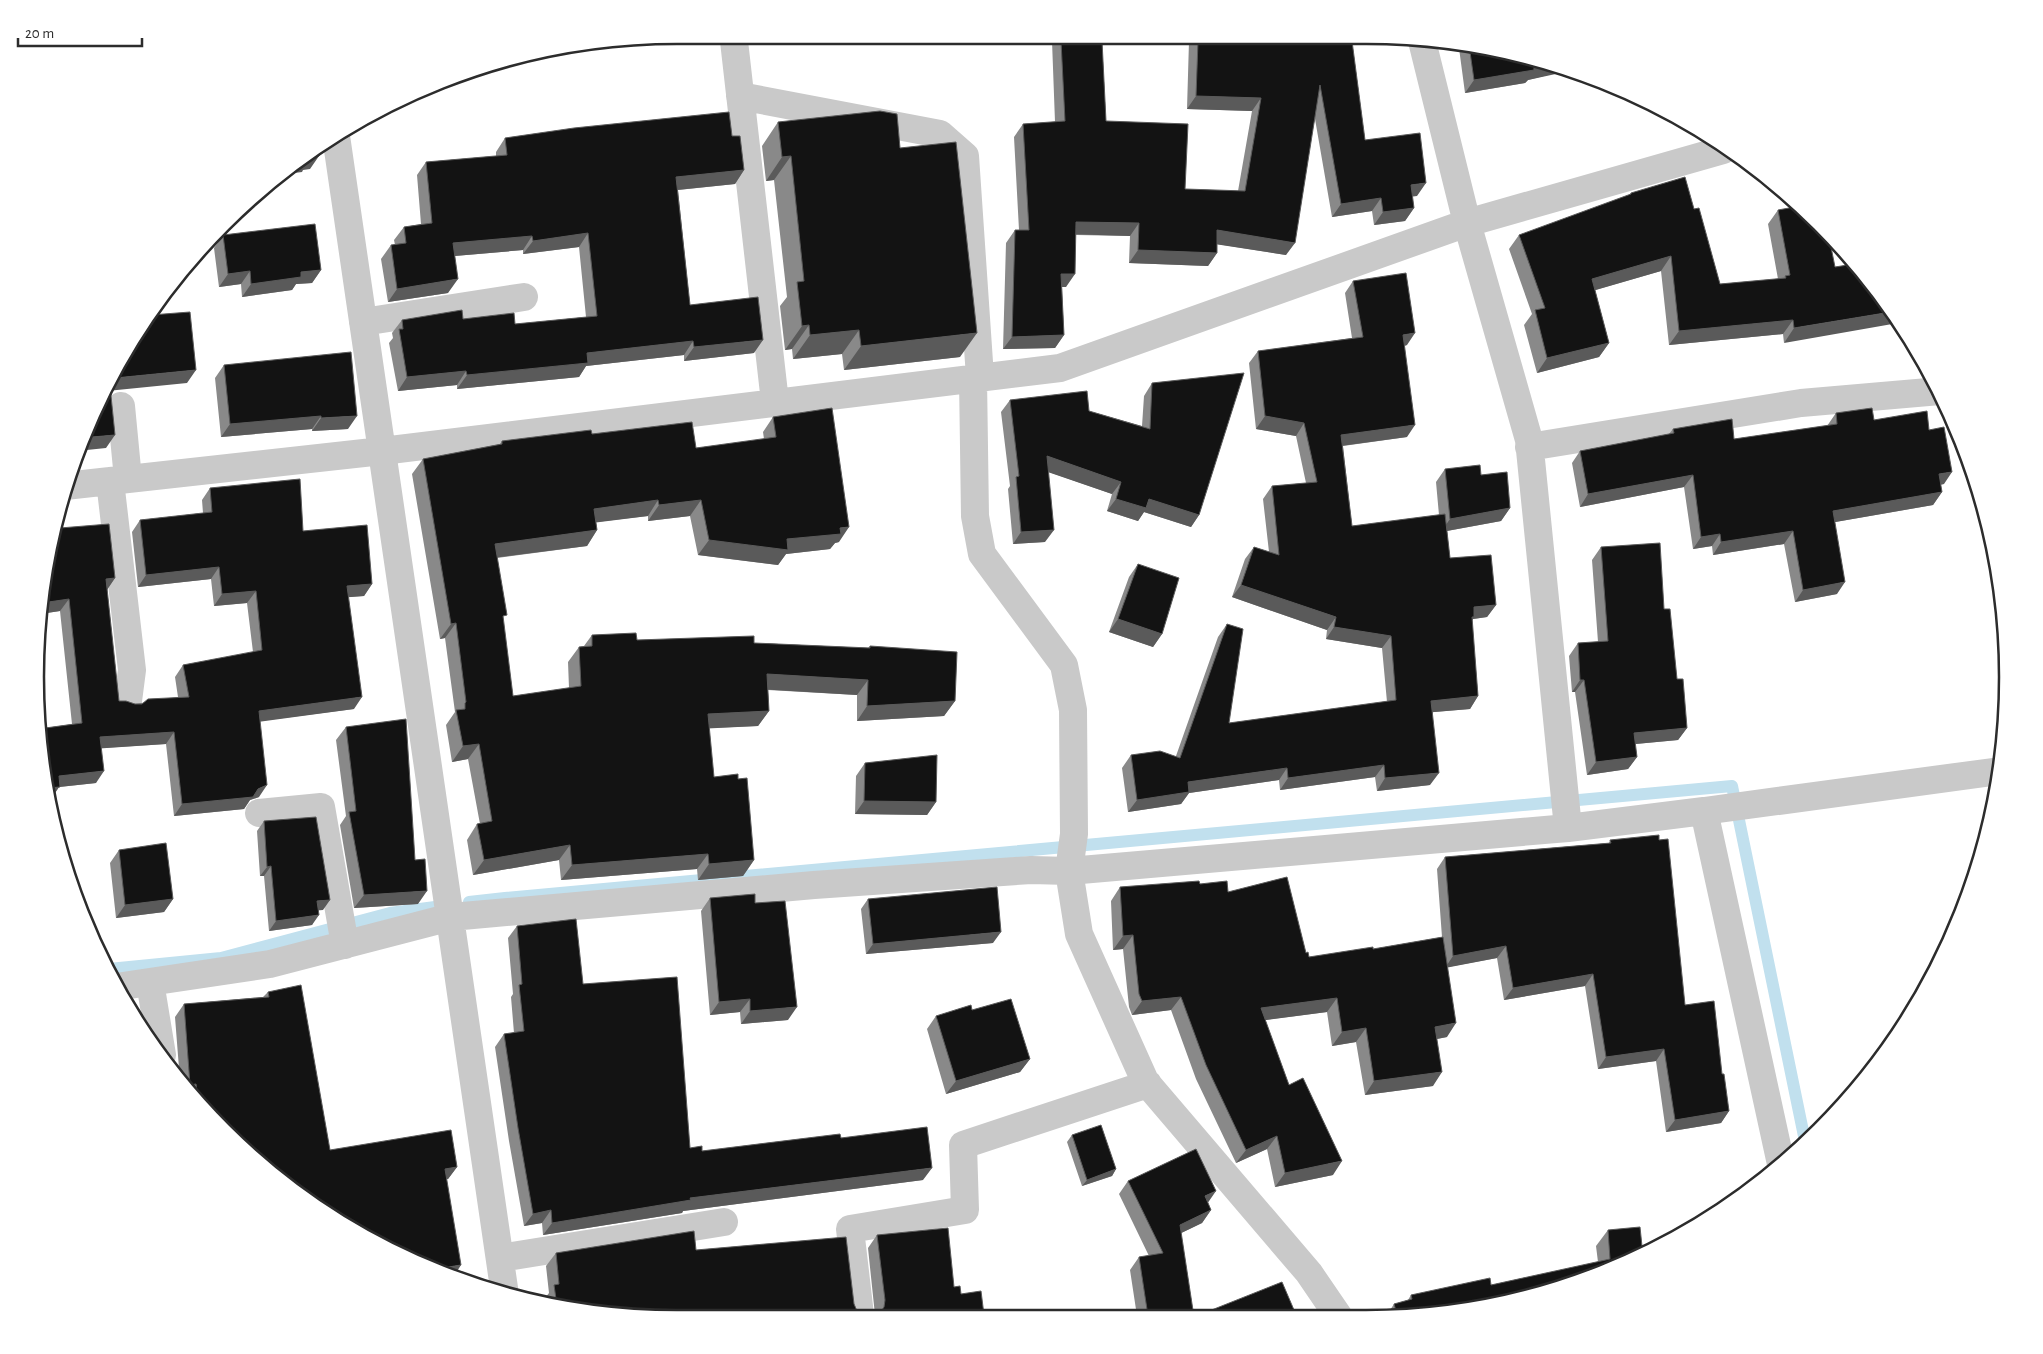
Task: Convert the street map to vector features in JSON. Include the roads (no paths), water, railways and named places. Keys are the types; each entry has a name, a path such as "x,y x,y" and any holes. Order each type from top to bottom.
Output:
{"street":[{"path":"734,44 775,402"},
{"path":"1424,47 1467,223 1529,446 1568,828"},
{"path":"740,96 940,134 965,156 976,378 975,516 982,554 1064,665 1073,710 1074,834 1069,871 1079,934 1148,1084 1309,1273 1335,1310"},
{"path":"337,143 505,1286"},
{"path":"73,485 382,451 1060,368 1467,223 1719,151"},
{"path":"363,322 524,297"},
{"path":"1529,446 1801,403 1931,392"},
{"path":"122,406 119,480 132,670 128,701"},
{"path":"125,986 270,964 451,917 824,884 1032,870 1069,871 1568,828 1992,772"},
{"path":"259,813 321,807 345,945"},
{"path":"1704,811 1779,1157"},
{"path":"150,982 160,1042"},
{"path":"859,1310 850,1229 965,1210 962,1144 1148,1084"},
{"path":"500,1258 724,1222"}],"waterway":[{"path":"469,902 1732,786 1804,1135"},
{"path":"115,968 221,958 390,913 450,905"}]}
